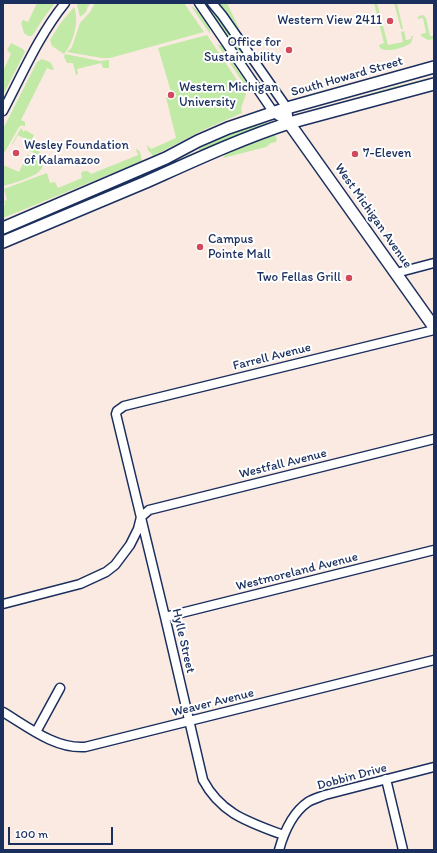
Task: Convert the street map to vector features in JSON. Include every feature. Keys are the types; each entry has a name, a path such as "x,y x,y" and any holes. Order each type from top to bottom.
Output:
{"street":[{"path":"3,111 37,46 55,16 65,3"},
{"name":"West Michigan Avenue","path":"199,3 274,113 289,123 434,327"},
{"path":"212,3 288,108 289,123"},
{"name":"South Howard Street","path":"3,228 166,158 228,128 288,108 434,66"},
{"path":"3,242 224,146 289,123 434,84"},
{"path":"191,145 197,159"},
{"path":"396,273 434,263"},
{"name":"Farrell Avenue","path":"117,411 124,406 434,330"},
{"name":"Hylle Street","path":"117,411 117,424 141,517 203,780 214,797 223,806 243,820 283,835"},
{"name":"Westfall Avenue","path":"141,517 153,509 434,439"},
{"path":"3,604 80,584 106,572 130,545 138,529 141,517"},
{"name":"Westmoreland Avenue","path":"165,617 434,550"},
{"name":"Weaver Avenue","path":"3,712 36,732 60,744 77,748 434,660"},
{"path":"36,732 60,688"},
{"name":"Dobbin Drive","path":"279,850 283,835 293,817 309,802 326,795 434,767"},
{"path":"386,779 403,850"}],"green space":[{"path":"37,3 55,3 32,36 28,36 24,33 21,23 23,20 28,22"},
{"path":"78,3 91,3 86,12 80,17 77,5"},
{"path":"95,3 184,3 204,32 110,58 67,52 72,47 80,23 90,12"},
{"path":"204,3 207,3 224,24 252,65 251,66 236,50"},
{"path":"219,3 227,3 240,30"},
{"path":"374,3 377,3 388,45 403,42 401,32 404,31 406,40 411,39 411,36 413,36 411,43 396,49 387,50 380,48 379,45 384,43"},
{"path":"394,3 397,3 403,29 401,29"},
{"path":"191,6 204,18 209,26 210,34"},
{"path":"74,7 76,12 75,32 64,54 52,46 50,40 60,24"},
{"path":"423,15 426,18 430,36 434,36 434,39 428,40 421,36 421,34 426,33 423,18 417,19 419,16"},
{"path":"207,35 246,94 241,108 242,113 203,130 153,156 148,150 147,145 151,149 176,138 166,97 172,95 158,48"},
{"path":"11,43 23,49 25,52 3,95 3,71 11,54 7,50"},
{"path":"217,44 222,46 253,93 250,93"},
{"path":"65,54 100,61 109,60 109,68 103,68 101,63 77,69 78,74 76,75 73,63 67,63 64,57"},
{"path":"42,59 50,62 54,69 52,70 47,68 21,120 25,122 25,127 22,125 19,127 3,155 3,129 37,62"},
{"path":"434,77 434,80 391,90 311,114 310,111 393,87"},
{"path":"266,123 268,125 199,150 199,146 222,135"},
{"path":"21,128 24,132 25,130 34,135 31,142 18,135 12,144"},
{"path":"275,135 277,139 276,142 271,143 266,147 223,158 226,153"},
{"path":"35,142 37,143 40,154 38,155 30,151"},
{"path":"137,149 140,152 142,161 3,218 3,206 5,205 4,201 7,200 4,189 47,173 50,183 55,182 58,188 82,178 81,173 84,171 88,171 91,174 138,155"},
{"path":"191,151 188,155 173,161 158,171 116,188 159,169 169,162"},
{"path":"28,154 31,157 36,157 39,159 43,164 42,169 30,177 3,186 3,165 19,172"},
{"path":"85,198 93,199 3,237 3,232"}],"place":[{"name":"Western View 2411","path":"390,21"},
{"name":"Office for Sustainability","path":"289,50"},
{"name":"Western Michigan University","path":"171,95"},
{"name":"Wesley Foundation of Kalamazoo","path":"16,153"},
{"name":"7-Eleven","path":"355,154"},
{"name":"Campus Pointe Mall","path":"200,247"},
{"name":"Two Fellas Grill","path":"349,278"}]}
